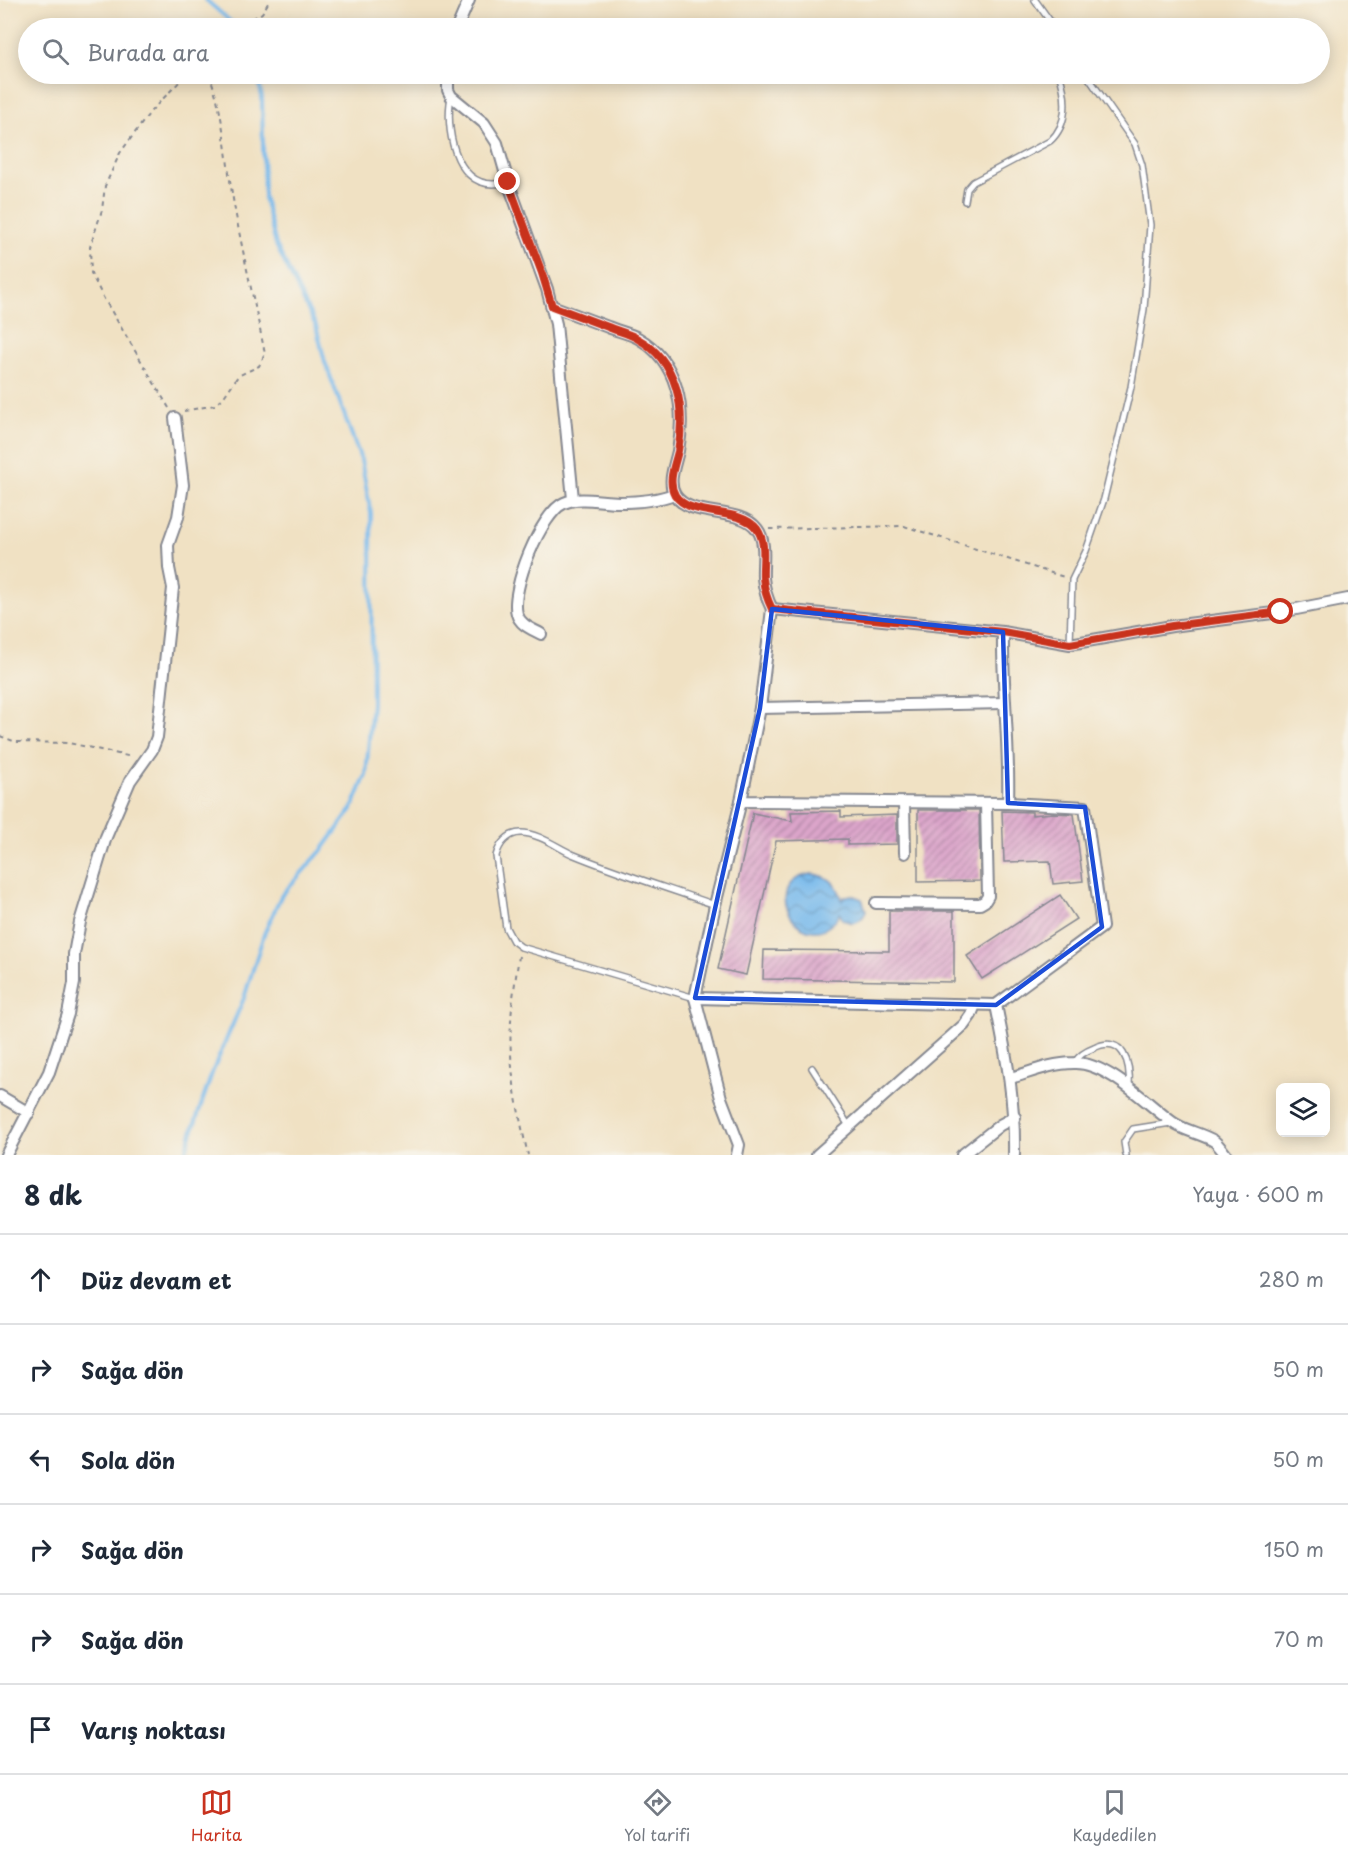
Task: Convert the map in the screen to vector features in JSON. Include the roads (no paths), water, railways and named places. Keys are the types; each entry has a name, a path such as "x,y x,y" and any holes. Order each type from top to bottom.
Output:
{"street":[{"path":"462,18 469,0"},
{"path":"448,84 451,96 476,115 491,133 501,153 508,182 552,306 556,324 573,499"},
{"path":"552,306 636,338 652,349 670,371 677,390 681,413 680,439 671,479 674,494 685,504 744,519 757,529 763,542 765,590 772,609 760,708 741,801 715,904 695,998 722,1098 739,1145 737,1155"},
{"path":"6,1155 50,1072 68,1014 74,983 77,938 106,837 129,781 152,750 157,736 173,588 168,545 178,517 183,485 175,418"},
{"path":"541,634 523,624 516,612 522,569 546,519 560,505 573,499 620,502 674,494"},
{"path":"772,609 1003,632 1070,644 1172,626 1281,612 1348,599"},
{"path":"1003,632 1010,770 1008,803"},
{"path":"760,708 1005,704"},
{"path":"695,998 996,1005 1102,927 1085,807 1008,803 741,801"},
{"path":"904,803 904,853"},
{"path":"876,903 952,905 980,904 985,901 988,896 986,803"},
{"path":"817,1155 964,1025 975,1005"},
{"path":"996,1005 1011,1078 1015,1118 1014,1155"},
{"path":"1011,1078 1075,1062 1097,1067 1142,1096 1172,1122 1214,1142 1226,1155"},
{"path":"0,1096 29,1113"},
{"path":"962,1155 1000,1125 1015,1118"}],"lane":[{"path":"1035,0 1048,18"},
{"path":"965,201 967,189 973,182 1056,136 1062,125 1064,110 1062,84"},
{"path":"1070,644 1072,580 1104,499 1131,387 1144,309 1150,225 1141,157 1135,144 1093,84"},
{"path":"451,96 450,131 453,148 461,163 479,180 493,184 508,182"},
{"path":"695,998 521,947 513,940 506,928 496,856 504,841 520,833 530,834 573,854 715,904"},
{"path":"1075,1062 1078,1057 1105,1042 1113,1044 1124,1054 1129,1088"},
{"path":"812,1068 849,1126"},
{"path":"1125,1155 1124,1142 1133,1129 1172,1122"}],"water":[{"path":"811,874 823,876 832,882 842,901 844,897 851,895 862,899 866,910 860,920 846,921 842,919 840,913 827,927 814,931 802,927 792,918 786,905 786,892 794,881"}],"waterway":[{"path":"206,0 227,18"},
{"path":"186,1155 212,1073 244,998 264,934 281,896 323,849 352,809 366,775 372,703 371,513 361,460 325,362 316,326 276,245 264,197 262,97 259,84"}]}
